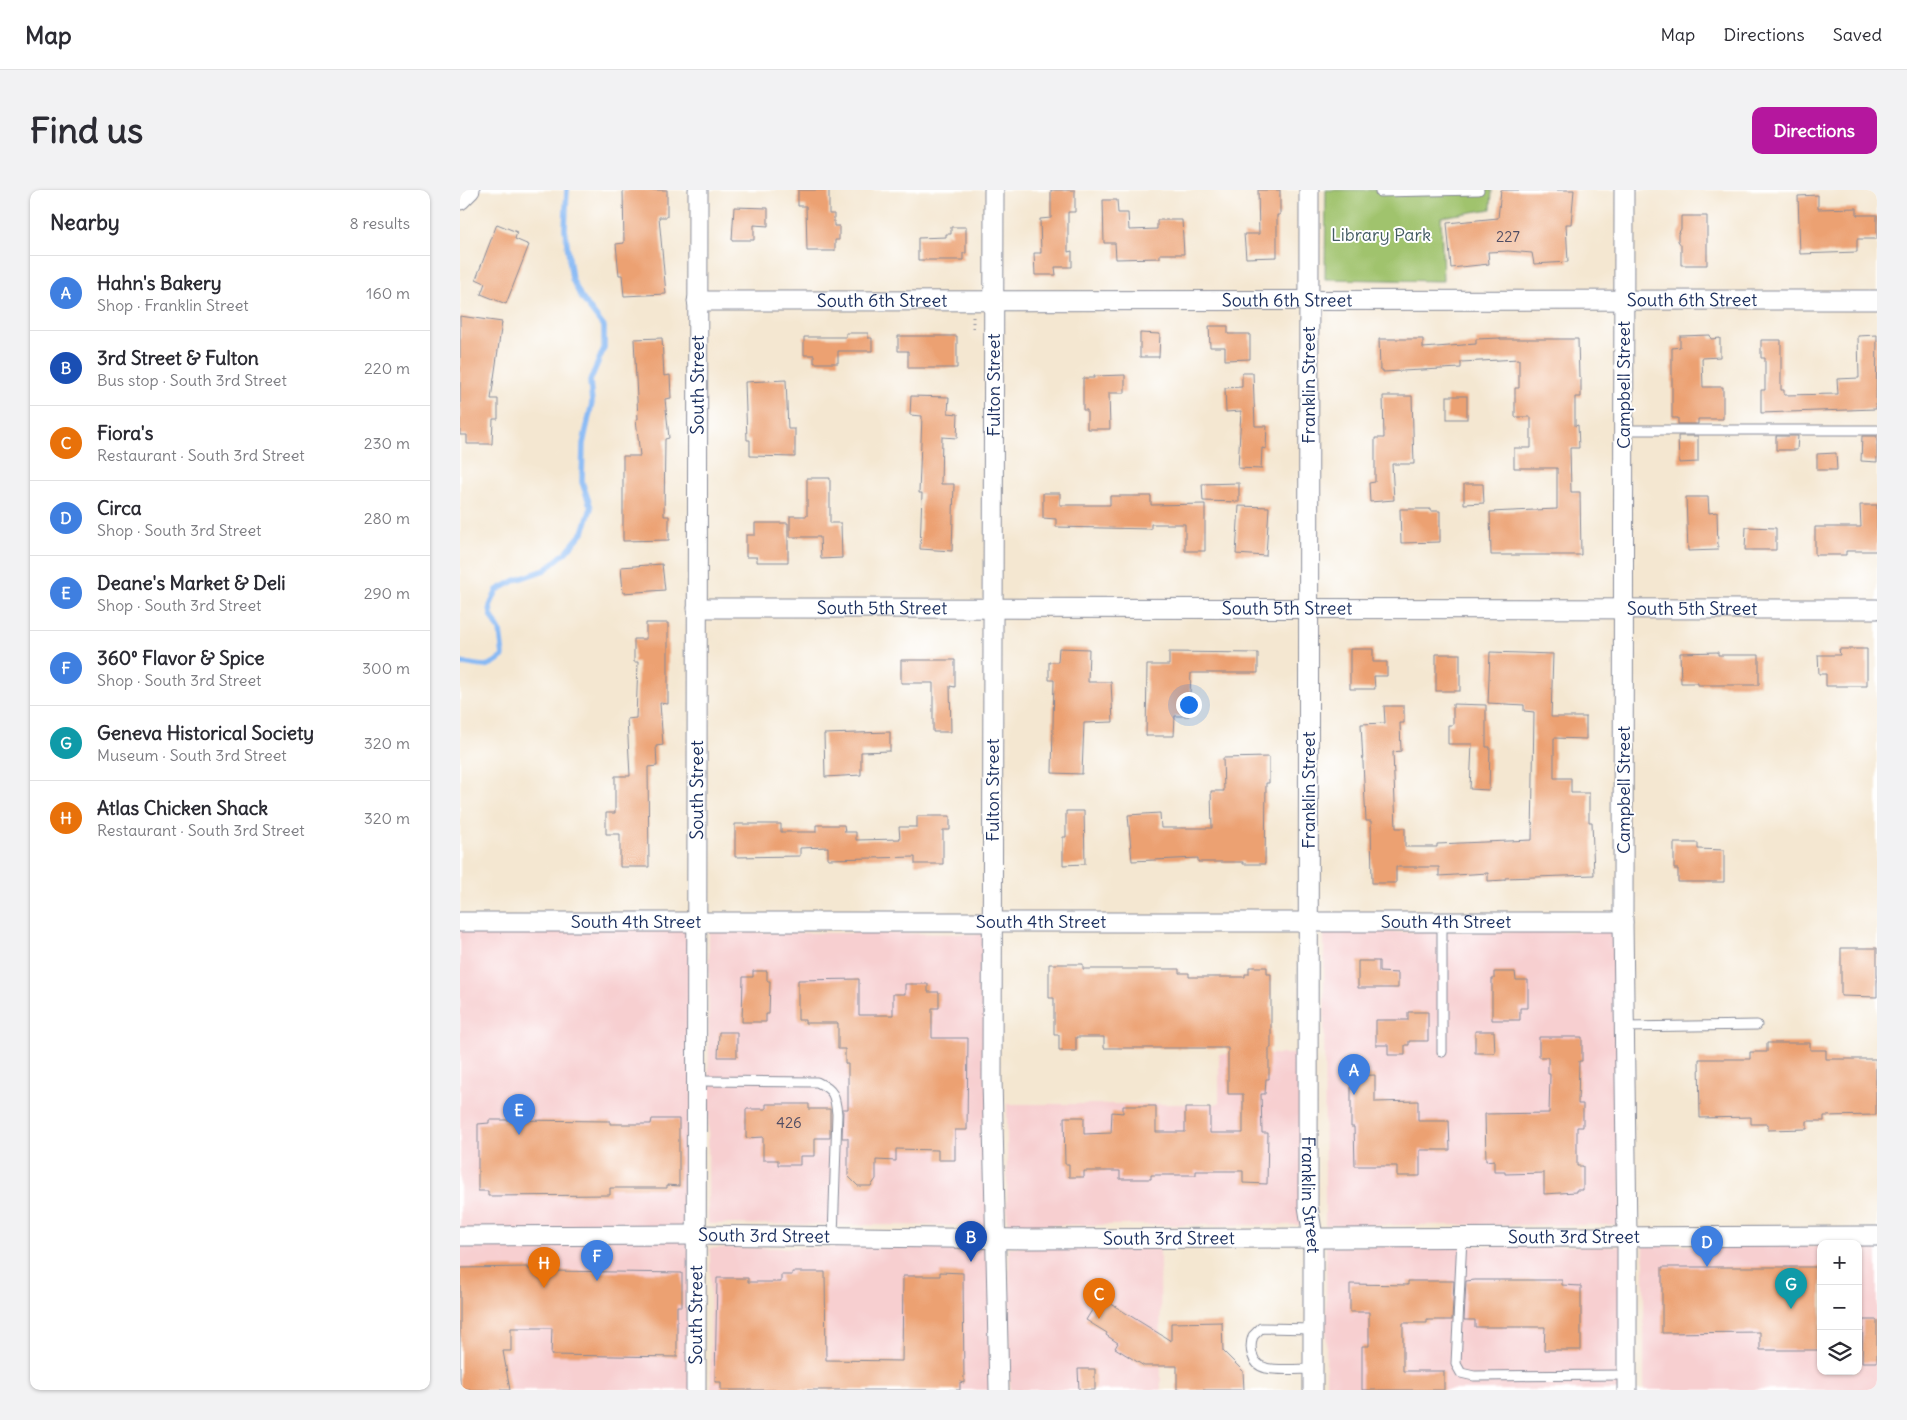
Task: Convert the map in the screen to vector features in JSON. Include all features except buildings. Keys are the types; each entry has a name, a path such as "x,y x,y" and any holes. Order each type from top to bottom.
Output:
{"street":[{"path":"460,200 470,190"},
{"name":"South Street","path":"696,1390 698,190"},
{"name":"Fulton Street","path":"994,190 992,1079 999,1390"},
{"name":"Franklin Street","path":"1309,190 1308,1206 1313,1237 1313,1390"},
{"name":"Campbell Street","path":"1624,190 1625,608 1623,922 1627,1382"},
{"name":"South 6th Street","path":"697,301 1877,300"},
{"name":"South 5th Street","path":"697,608 1309,607 1877,609"},
{"name":"South 4th Street","path":"460,922 1623,922"},
{"name":"South 3rd Street","path":"460,1236 696,1235 995,1238 1877,1236"}],"lane":[{"path":"1380,190 1380,192 1480,190"},
{"path":"1624,430 1877,430"},
{"path":"1442,922 1442,1052"},
{"path":"1625,1027 1757,1025"},
{"path":"697,1081 817,1082 829,1088 835,1101 837,1114 833,1237"},
{"path":"1462,1237 1456,1364 1461,1373 1474,1376 1627,1382"},
{"path":"1313,1329 1261,1328 1253,1336 1250,1350 1253,1358 1266,1368 1313,1369"}],"shaded area":[{"path":"460,926 692,928 692,1390 460,1390"},
{"path":"1620,931 1621,1225 1325,1225 1324,932"},
{"path":"709,932 990,934 988,1226 708,1224"},
{"path":"1219,1054 1304,1054 1305,1225 1007,1225 1007,1104 1219,1104"},
{"path":"1644,1245 1817,1246 1817,1375 1862,1375 1862,1246 1877,1247 1877,1390 1644,1390"},
{"path":"1160,1246 1161,1390 1010,1390 1009,1247"},
{"path":"1326,1246 1623,1246 1623,1390 1326,1390"},
{"path":"992,1247 993,1390 711,1390 710,1248"}],"green space":[{"name":"Library Park","path":"1326,190 1492,190 1491,209 1441,217 1443,281 1325,279"}],"waterway":[{"path":"460,663 487,666 503,656 500,631 491,615 490,606 497,590 516,580 545,570 566,552 583,532 591,508 582,482 583,444 592,403 590,381 604,348 604,327 581,297 572,279 565,229 567,190"}],"place":[{"name":"Hahn's Bakery","path":"1354,1095"},
{"name":"Deane's Market & Deli","path":"519,1135"},
{"name":"3rd Street & Fulton","path":"971,1262"},
{"name":"Circa","path":"1707,1267"},
{"name":"360° Flavor & Spice","path":"597,1281"},
{"name":"Atlas Chicken Shack","path":"544,1288"},
{"name":"Geneva Historical Society","path":"1791,1309"},
{"name":"Fiora's","path":"1099,1319"}]}
